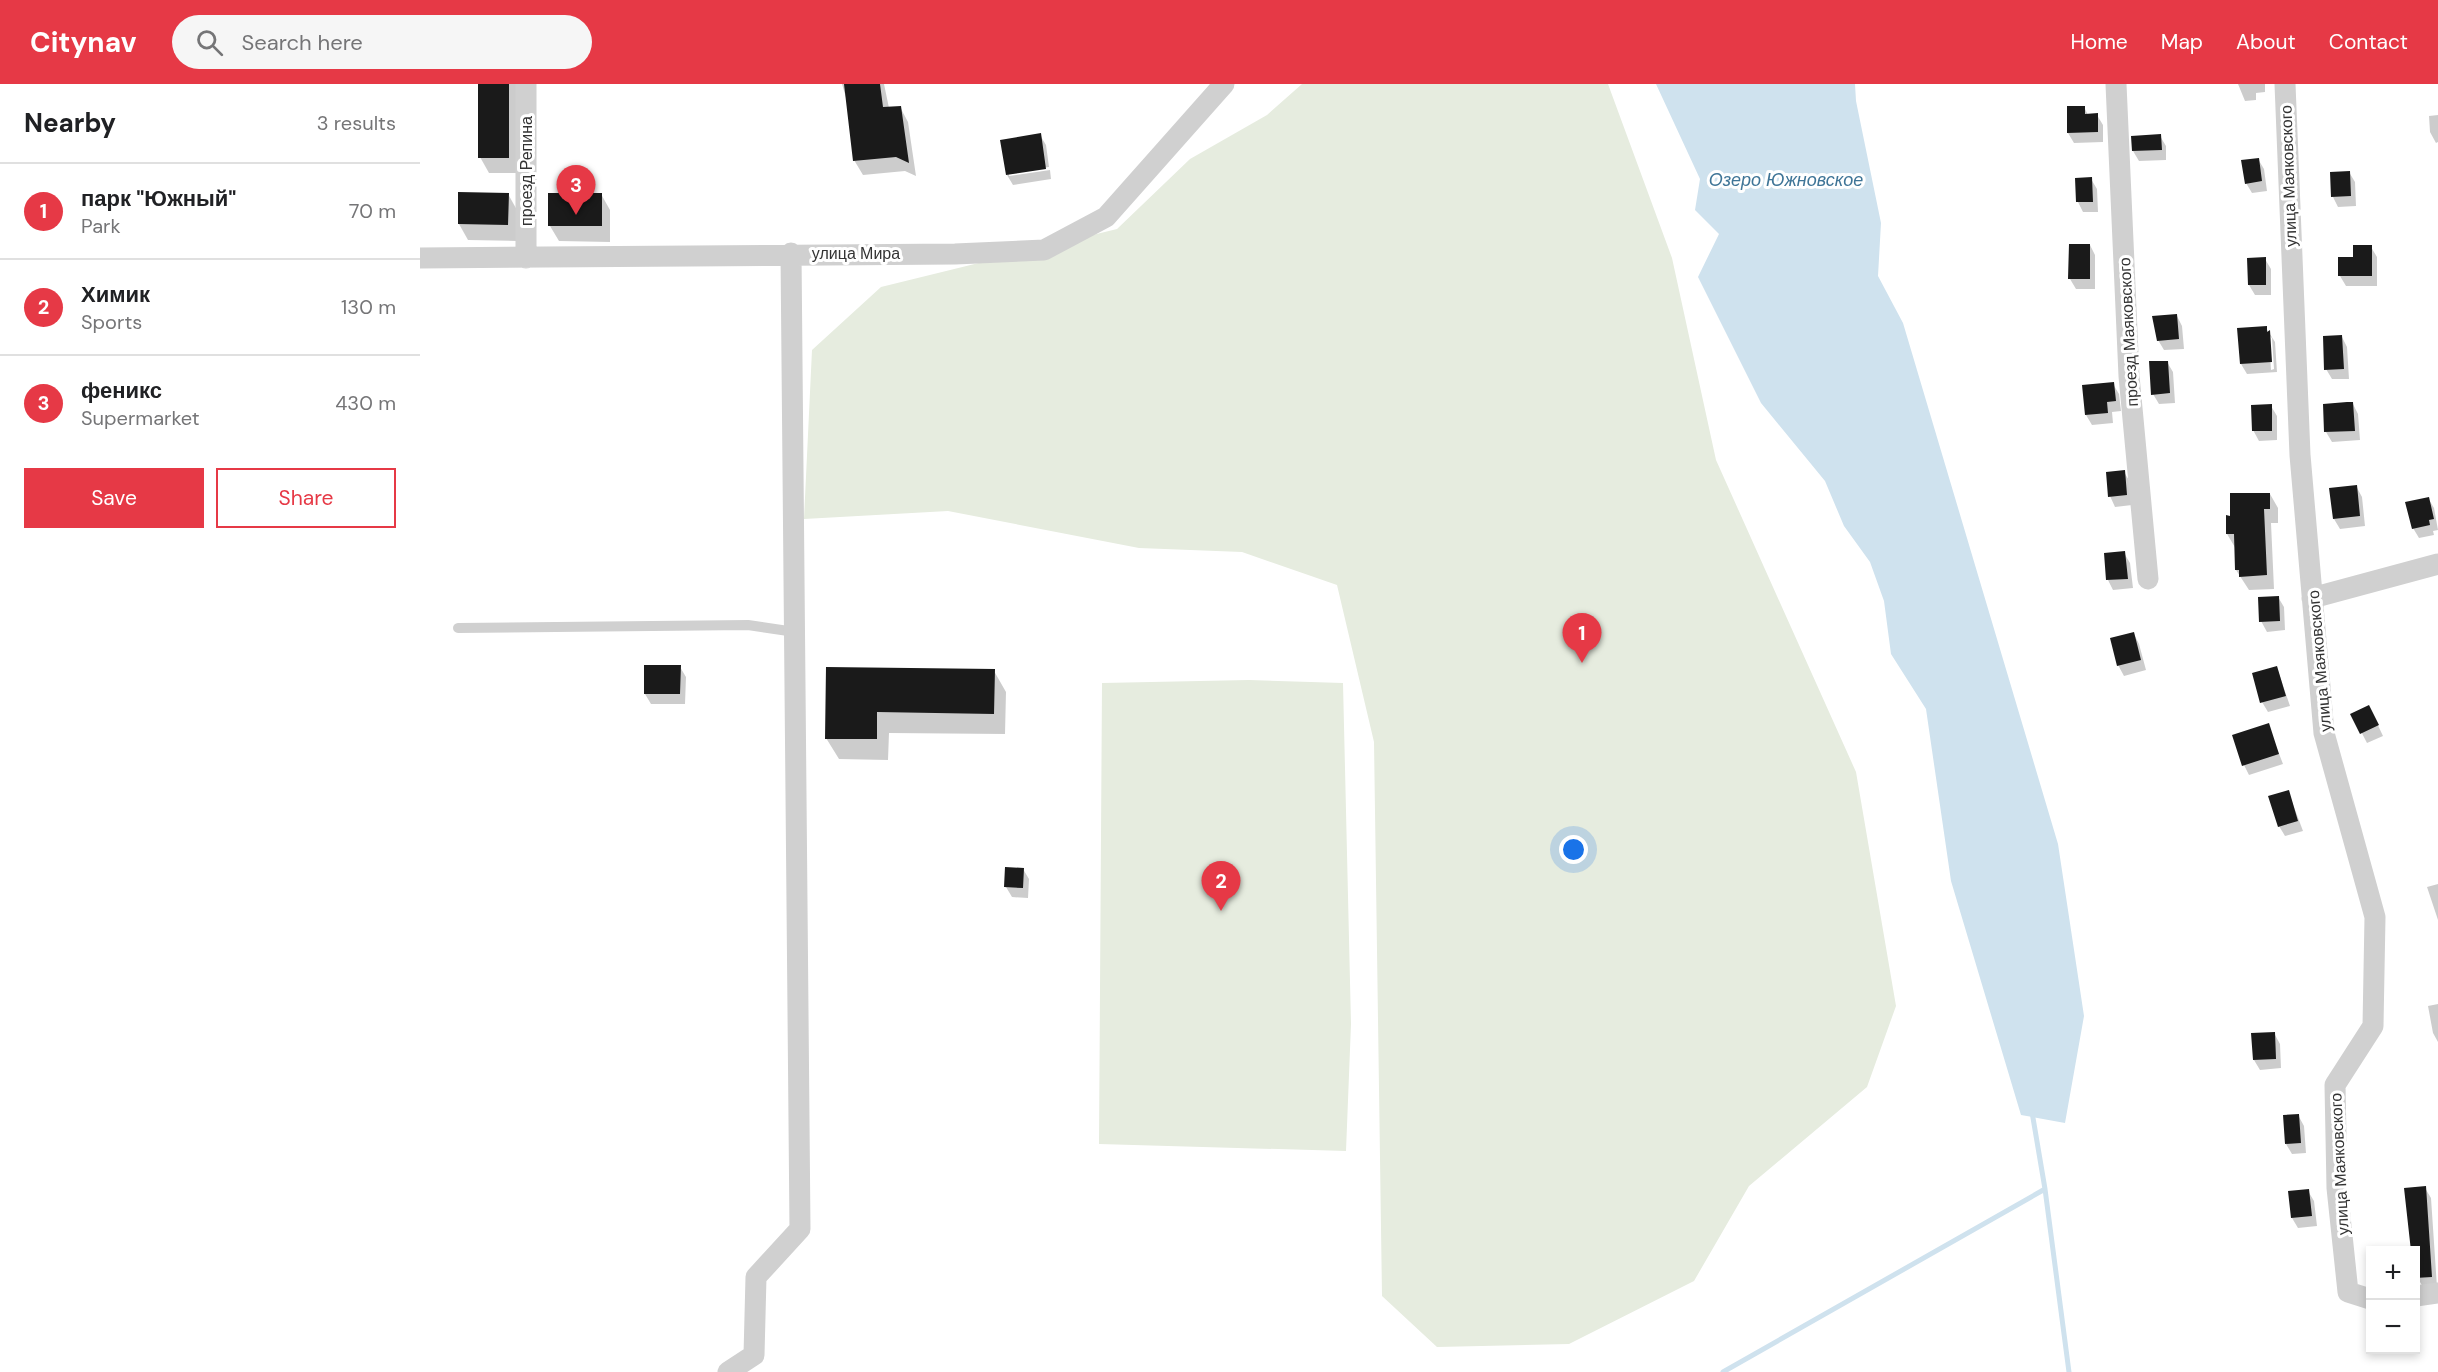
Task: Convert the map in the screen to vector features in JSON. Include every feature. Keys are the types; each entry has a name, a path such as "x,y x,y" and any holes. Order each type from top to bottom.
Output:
{"street":[{"name":"проезд Репина","path":"526,84 526,258"},
{"name":"улица Мира","path":"420,258 791,253 955,254 1044,250 1106,217 1224,84"},
{"name":"проезд Маяковского","path":"2116,84 2129,376 2148,579"},
{"name":"улица Маяковского","path":"2285,84 2300,455 2324,733 2375,917 2373,1026 2335,1085 2337,1188 2348,1292 2366,1298"},
{"path":"728,1372 754,1355 756,1278 800,1229 791,253"},
{"path":"2312,598 2438,564"},
{"path":"2420,1295 2438,1293"}],"lane":[{"path":"458,628 748,625 795,632"}],"shaded area":[{"path":"1302,84 1608,84 1672,258 1716,460 1856,772 1896,1006 1867,1087 1749,1186 1694,1281 1569,1344 1437,1347 1382,1296 1374,742 1337,585 1242,552 1139,548 948,511 804,519 812,350 881,287 1117,229 1190,159 1267,115"},
{"path":"1249,680 1343,683 1351,1024 1346,1151 1099,1144 1102,683"}],"water":[{"name":"Озеро Южновское","path":"1656,84 1855,84 1856,101 1881,223 1878,276 1903,323 2058,844 2084,1016 2065,1123 2021,1115 1951,881 1926,709 1891,654 1884,601 1870,562 1844,526 1825,481 1761,403 1698,277 1719,234 1695,210 1700,179"}],"building":[{"path":"478,84 509,84 509,158 478,158"},
{"path":"844,84 880,84 883,107 901,106 909,163 896,157 853,161"},
{"path":"2067,106 2085,106 2085,114 2098,113 2098,132 2067,133"},
{"path":"1041,133 1046,169 1006,175 1000,140"},
{"path":"2161,134 2162,150 2132,151 2131,136"},
{"path":"2259,158 2262,181 2245,184 2241,160"},
{"path":"2350,171 2351,196 2331,197 2330,172"},
{"path":"2092,177 2093,202 2076,202 2075,178"},
{"path":"458,192 509,193 508,225 458,224"},
{"path":"548,193 602,193 602,226 548,226"},
{"path":"2069,244 2090,244 2090,279 2068,279"},
{"path":"2353,245 2372,245 2372,276 2338,276 2338,257 2353,257"},
{"path":"2266,257 2266,285 2248,285 2247,258"},
{"path":"2177,314 2179,339 2157,341 2152,316"},
{"path":"2267,326 2267,332 2270,330 2272,362 2240,364 2237,328"},
{"path":"2342,335 2344,369 2324,370 2323,336"},
{"path":"2149,361 2168,361 2170,393 2151,395"},
{"path":"2114,382 2116,401 2107,402 2108,413 2085,415 2082,385"},
{"path":"2353,402 2355,431 2324,432 2323,404"},
{"path":"2272,404 2272,431 2252,431 2251,405"},
{"path":"2125,470 2127,495 2108,497 2106,472"},
{"path":"2357,485 2360,516 2333,519 2329,488"},
{"path":"2230,493 2270,493 2270,509 2264,509 2267,575 2239,577 2239,570 2235,570 2234,534 2226,534 2226,515 2230,516"},
{"path":"2429,497 2434,519 2429,520 2430,525 2412,529 2405,502"},
{"path":"2125,551 2128,579 2106,580 2104,553"},
{"path":"2279,596 2280,621 2259,622 2258,597"},
{"path":"2134,632 2141,660 2117,666 2110,638"},
{"path":"644,665 681,665 680,694 644,694"},
{"path":"2277,666 2286,696 2260,703 2252,673"},
{"path":"826,667 995,669 994,714 877,712 877,739 825,739"},
{"path":"2369,705 2379,725 2360,734 2350,714"},
{"path":"2269,723 2279,754 2242,766 2232,735"},
{"path":"2289,790 2298,821 2278,827 2268,796"},
{"path":"1005,867 1024,868 1023,888 1004,887"},
{"path":"2275,1032 2276,1059 2253,1060 2251,1033"},
{"path":"2299,1114 2301,1143 2285,1144 2283,1115"},
{"path":"2426,1186 2432,1277 2420,1278 2420,1246 2410,1246 2404,1188"},
{"path":"2309,1189 2312,1216 2291,1218 2288,1191"}],"waterway":[{"path":"1723,1372 2045,1189 2032,1112"},
{"path":"2045,1189 2069,1372"}],"place":[{"name":"феникс","path":"576,215"},
{"name":"парк \"Южный\"","path":"1582,663"},
{"name":"Химик","path":"1221,911"}]}
